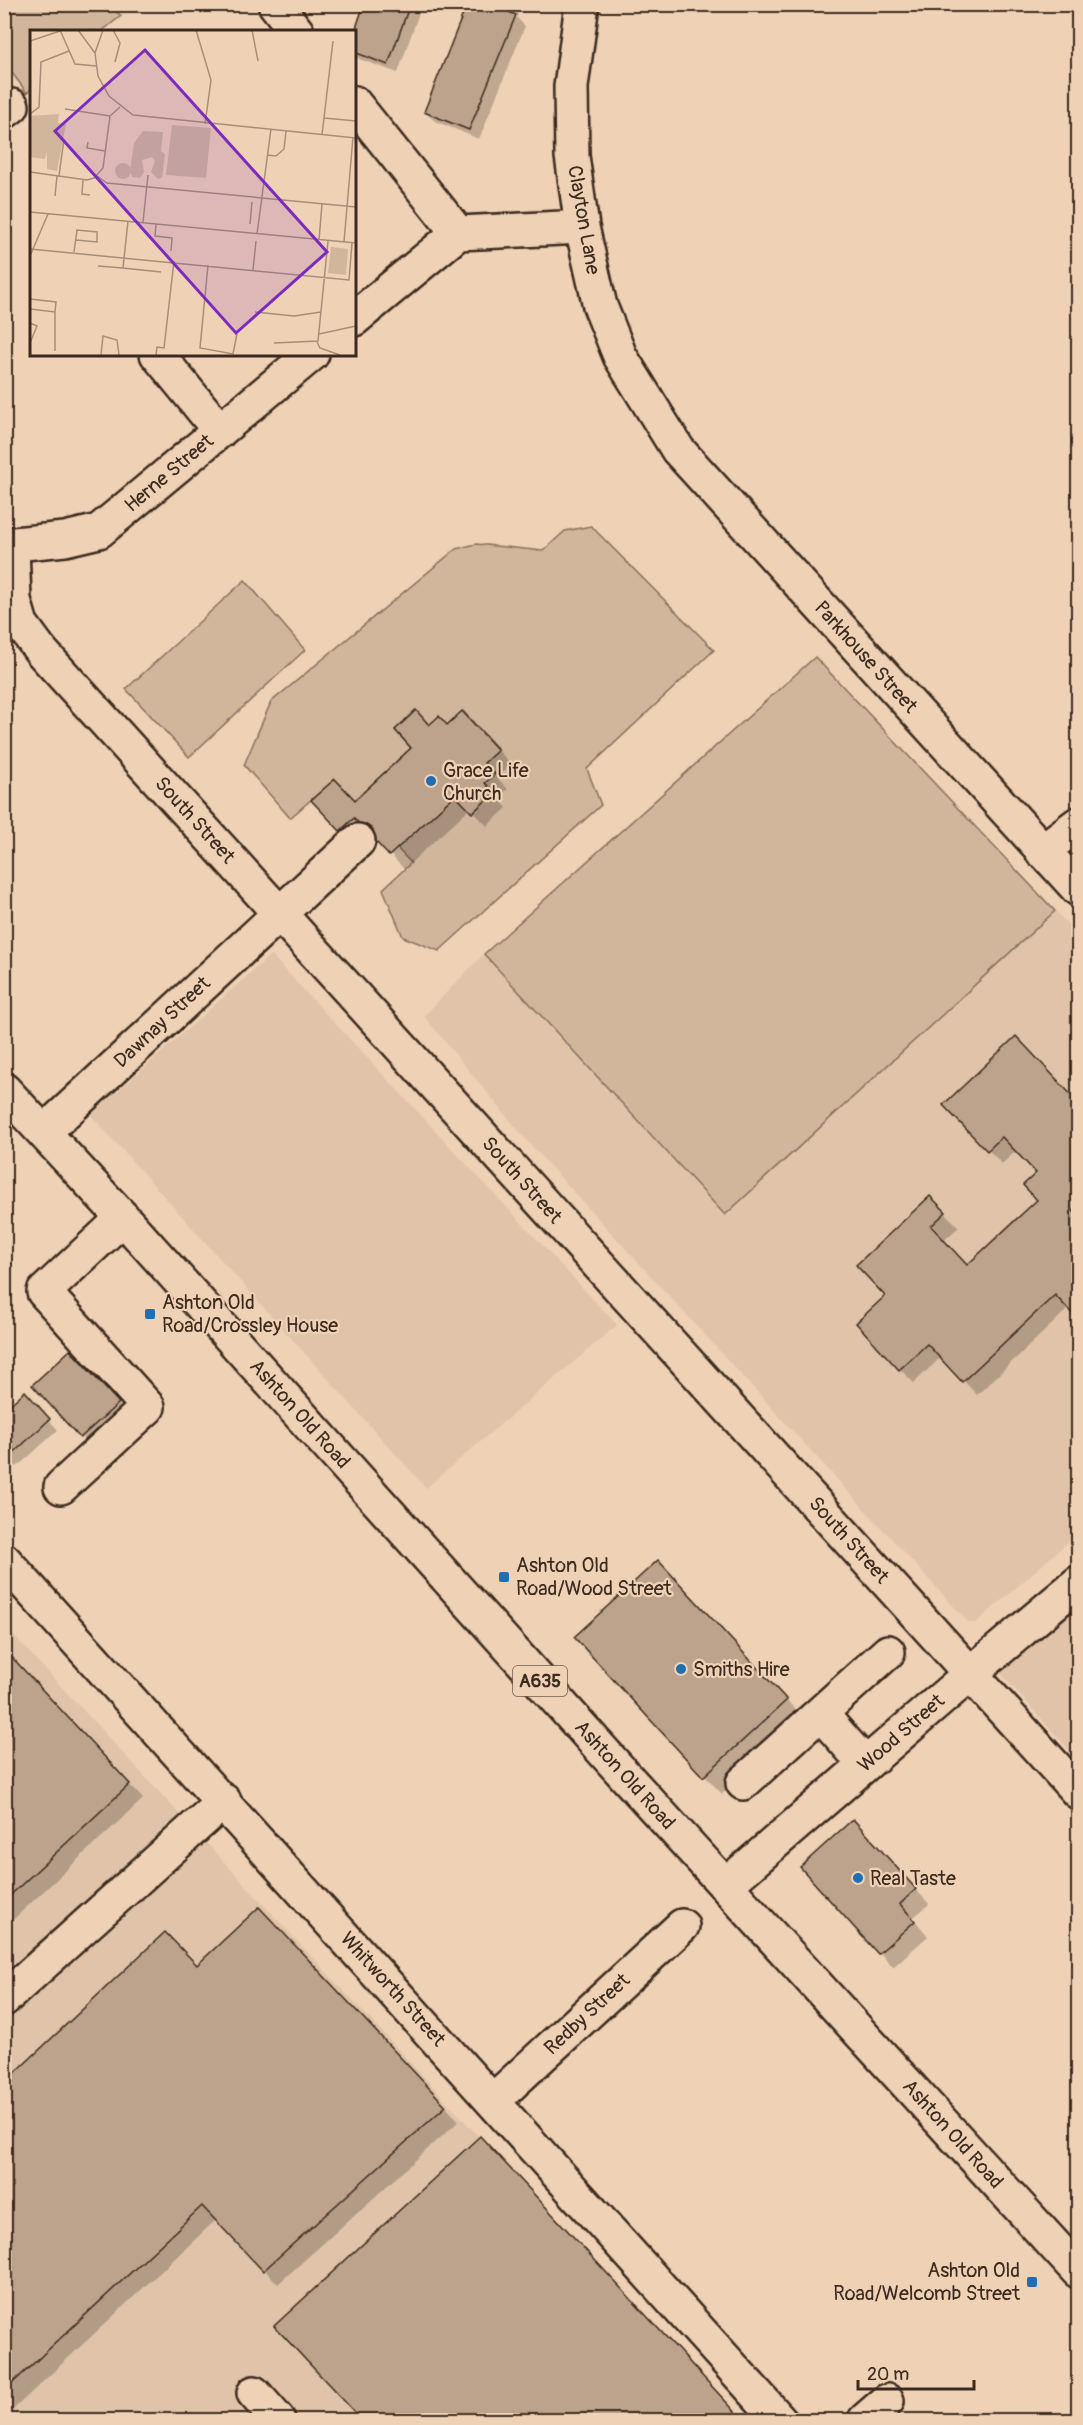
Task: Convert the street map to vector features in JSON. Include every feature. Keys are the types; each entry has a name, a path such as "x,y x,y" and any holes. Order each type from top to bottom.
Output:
{"main road":[{"path":"275,4 295,30"},
{"name":"Clayton Lane","path":"582,4 572,87 572,156 582,227 600,306 616,346 660,422"},
{"path":"356,106 458,233"},
{"path":"356,317 458,233 582,227"},
{"path":"159,356 220,431"},
{"name":"Herne Street","path":"8,546 64,539 99,531 310,356"},
{"name":"Parkhouse Street","path":"660,422 678,450 1078,889"},
{"name":"South Street","path":"8,546 14,600 21,624 41,651 1078,1792"},
{"path":"1042,851 1078,824"},
{"name":"Dawnay Street","path":"44,1132 358,841"},
{"name":"Ashton Old Road","path":"4,1090 123,1218 1078,2271"},
{"path":"62,1487 148,1407 44,1292 123,1218"},
{"name":"Whitworth Street","path":"9,1572 224,1801 780,2421"},
{"name":"Wood Street","path":"726,1885 1078,1583"},
{"path":"743,1783 888,1652"},
{"path":"821,1714 865,1764"},
{"path":"4,1999 224,1801"},
{"name":"Redby Street","path":"493,2101 682,1926"},
{"path":"254,2393 279,2421"}],"shaded area":[{"path":"5,4 110,5 121,16 103,30 30,30 30,90 27,93 10,70 5,74"},
{"path":"591,526 714,650 587,769 601,805 439,951 403,937 383,889 411,863 397,848 455,795 472,813 494,793 483,780 495,774 484,763 498,749 463,711 447,725 429,725 415,710 395,730 411,748 355,800 335,779 290,818 244,765 271,702 456,549 476,544 543,551 565,531"},
{"path":"245,580 305,650 189,757 126,689"},
{"path":"815,657 1078,935 1078,1533 976,1623 968,1622 528,1142 424,1016 484,954"},
{"path":"815,657 1055,911 725,1215 484,954"},
{"path":"271,955 617,1325 426,1488 91,1115"},
{"path":"1078,1599 1078,1760 997,1669"},
{"path":"5,1626 742,2420 5,2420"}],"building":[{"path":"364,4 410,4 388,65 356,53 355,30"},
{"path":"467,4 490,4 516,15 469,130 424,112"},
{"name":"Grace Life Church","path":"416,710 429,725 439,716 447,725 462,711 498,750 484,763 495,774 485,783 494,793 472,813 455,795 389,856 354,818 340,831 311,800 335,779 355,800 411,748 395,730"},
{"path":"1016,1036 1078,1102 1078,1206 1073,1211 1078,1216 1078,1320 1055,1295 962,1382 927,1344 899,1370 856,1323 885,1296 856,1265 930,1196 946,1212 931,1226 967,1265 1037,1200 1023,1185 1036,1173 1002,1137 987,1151 943,1105"},
{"path":"70,1350 119,1403 80,1438 32,1385"},
{"path":"25,1391 50,1419 7,1459 4,1456 4,1410"},
{"name":"Smiths Hire","path":"658,1560 787,1700 703,1777 574,1637"},
{"path":"8,1653 130,1784 4,1901 4,1656"},
{"name":"Real Taste","path":"853,1819 916,1889 900,1904 915,1921 878,1954 800,1867"},
{"path":"259,1907 446,2106 263,2271 202,2206 4,2391 4,2083 165,1932 197,1965"},
{"path":"480,2136 743,2420 362,2420 274,2326"}],"place":[{"name":"Grace Life Church","path":"431,781"},
{"name":"Ashton Old Road/Crossley House","path":"150,1314"},
{"name":"Ashton Old Road/Wood Street","path":"504,1577"},
{"name":"Smiths Hire","path":"681,1669"},
{"name":"Real Taste","path":"858,1878"},
{"name":"Ashton Old Road/Welcomb Street","path":"1032,2282"}]}
